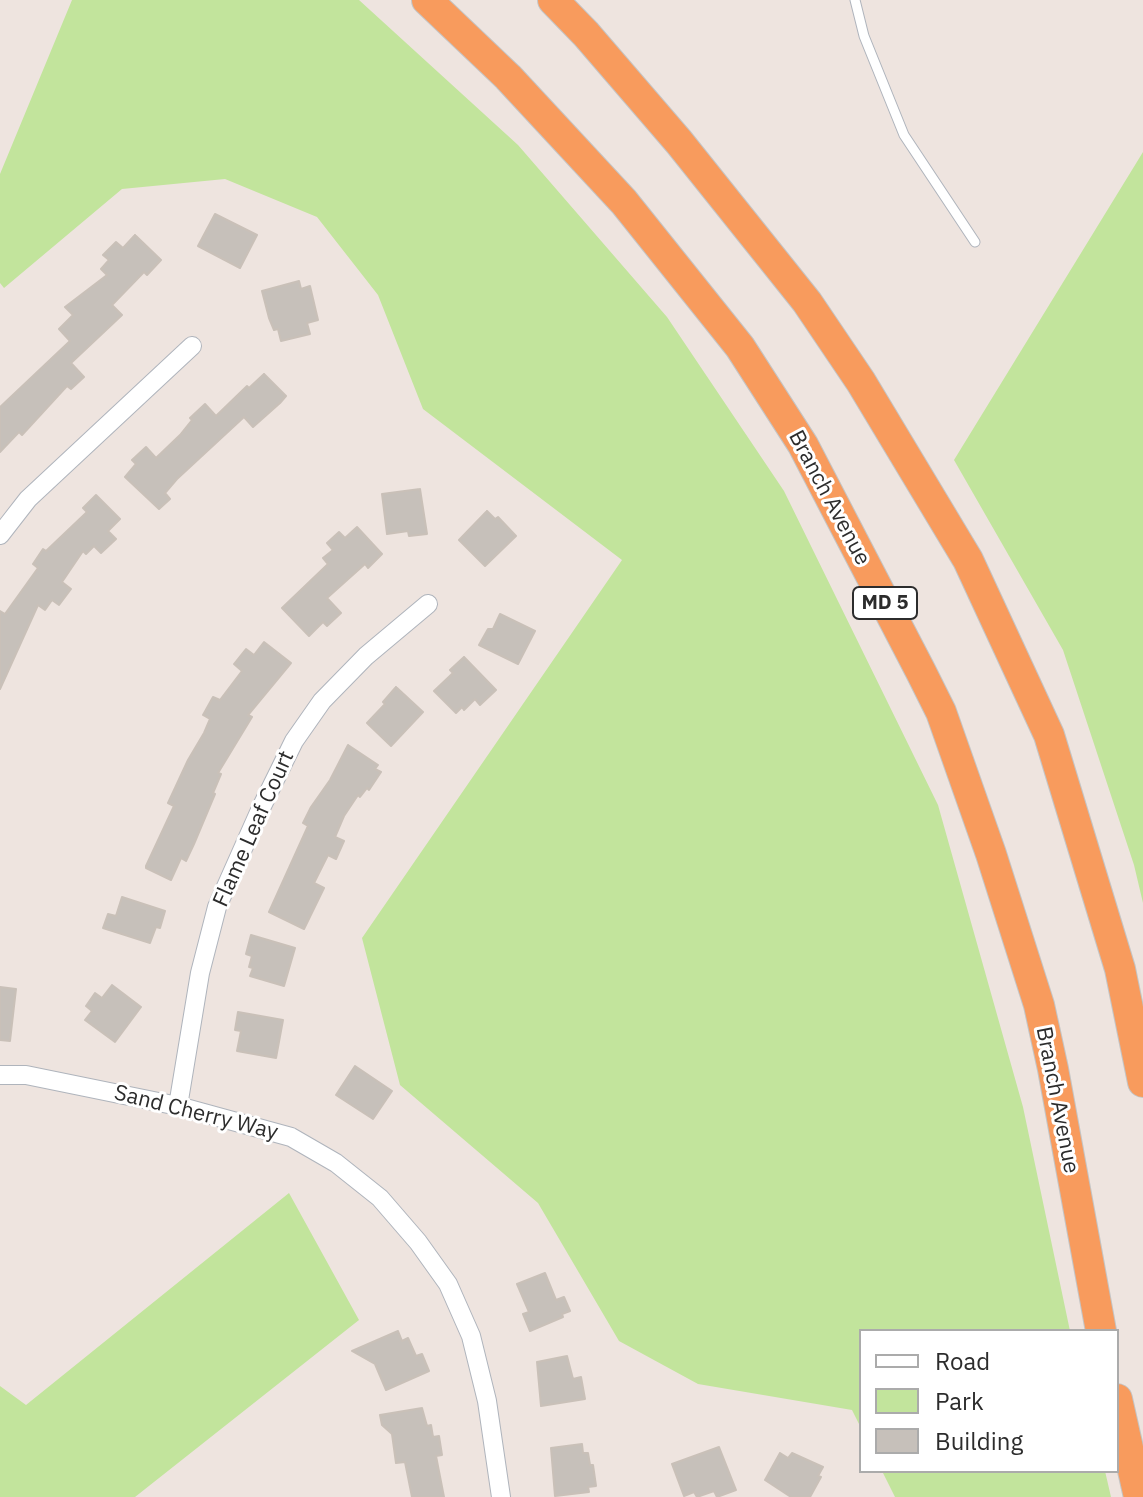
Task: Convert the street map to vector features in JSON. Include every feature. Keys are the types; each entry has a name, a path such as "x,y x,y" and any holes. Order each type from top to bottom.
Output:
{"highway":[{"name":"Branch Avenue","path":"427,0 508,77 624,202 740,347 803,445 921,672 941,712 1039,1005 1101,1329"},
{"path":"553,0 679,142 807,302 861,382 968,560 1049,735 1120,969 1143,1082"},
{"path":"1119,1408 1139,1497"}],"street":[{"path":"0,535 28,499 192,346"},
{"name":"Flame Leaf Court","path":"178,1106 200,973 217,907 267,794 294,741 322,701 366,656 428,604"},
{"name":"Sand Cherry Way","path":"0,1075 26,1075 178,1106 291,1137 325,1156 380,1198 418,1242 448,1284 471,1336 487,1401 501,1497"}],"lane":[{"path":"855,0 864,36 904,135 975,242"}],"green space":[{"path":"72,0 359,0 518,145 667,317 784,491 938,805 1023,1107 1070,1329 859,1329 859,1424 852,1410 698,1384 619,1341 538,1203 400,1085 362,938 622,560 423,409 378,295 317,217 225,179 122,189 4,288 0,283 0,174"},
{"path":"1143,152 1143,903 1134,865 1063,650 954,460"},
{"path":"289,1193 359,1320 135,1497 0,1497 0,1386 26,1405"},
{"path":"883,1473 1105,1473 1111,1497 895,1497"}],"building":[{"path":"215,214 257,235 240,268 198,246"},
{"path":"135,235 161,260 147,275 144,272 112,305 122,315 71,363 84,377 71,389 67,386 22,435 19,432 0,452 0,407 70,341 59,329 73,315 65,307 107,275 101,269 109,260 103,255 116,242 123,248"},
{"path":"299,281 301,289 310,286 318,320 307,323 310,334 281,341 278,329 274,330 269,318 262,291"},
{"path":"264,374 286,396 253,427 244,417 177,479 165,493 170,499 159,509 125,477 136,464 132,460 146,447 156,458 205,404 216,416"},
{"path":"420,489 427,534 409,536 408,531 387,534 382,494"},
{"path":"96,495 120,519 108,531 116,539 101,553 94,546 86,554 83,551 62,582 71,589 59,605 52,600 45,610 38,605 0,689 0,611 5,614 38,568 33,564 43,549 46,551 87,512 83,508"},
{"path":"487,511 495,519 498,517 516,536 485,566 459,540"},
{"path":"357,527 382,554 368,568 365,564 327,598 341,613 327,626 323,622 309,636 282,608 328,564 323,558 333,550 327,543 339,532 345,538"},
{"path":"500,614 535,631 518,664 479,645 488,629 493,629"},
{"path":"264,642 291,663 248,715 252,717 218,773 221,774 215,794 194,844 186,861 181,858 171,880 146,868 174,806 168,803 210,719 203,715 213,697 220,700 242,671 234,664 246,649 254,655"},
{"path":"464,657 496,690 480,705 475,699 456,713 434,691"},
{"path":"396,687 423,712 391,746 367,723"},
{"path":"348,745 378,765 375,769 381,772 369,790 367,788 360,797 358,795 344,816 335,837 344,841 336,859 328,855 314,883 324,888 304,929 269,912 308,826 303,823"},
{"path":"122,897 165,911 160,928 156,927 150,943 103,928 108,914 116,916"},
{"path":"251,935 295,948 284,986 250,976 252,956 246,954"},
{"path":"112,985 141,1007 115,1042 85,1020 92,1011 86,1006 95,993 102,998"},
{"path":"0,987 16,989 10,1041 0,1040"},
{"path":"238,1012 283,1020 276,1058 237,1051 241,1031 235,1030"},
{"path":"355,1066 392,1091 373,1119 336,1095"},
{"path":"545,1273 556,1300 564,1297 570,1311 530,1331 523,1314 529,1312 517,1284"},
{"path":"398,1331 402,1341 408,1338 416,1356 422,1354 429,1371 386,1390 375,1364 352,1351"},
{"path":"567,1356 573,1379 581,1377 585,1399 541,1406 537,1362"},
{"path":"422,1408 433,1437 439,1436 442,1455 436,1456 444,1497 412,1497 405,1462 396,1463 392,1434 382,1425 380,1415"},
{"path":"582,1444 583,1453 588,1453 590,1465 593,1465 596,1486 588,1487 589,1492 555,1496 551,1448"},
{"path":"719,1447 736,1490 717,1497 714,1491 697,1497 694,1492 684,1496 672,1464"},
{"path":"780,1453 788,1458 792,1453 823,1467 810,1497 791,1497 765,1480"}]}
